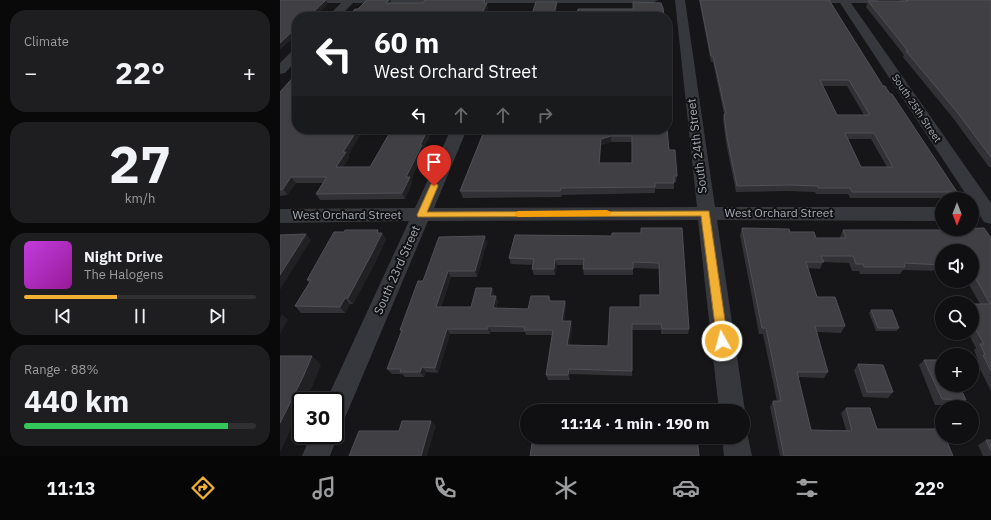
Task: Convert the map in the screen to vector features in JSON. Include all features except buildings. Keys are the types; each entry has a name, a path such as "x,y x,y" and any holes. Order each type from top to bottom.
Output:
{"street":[{"path":"280,0 653,0"},
{"path":"338,12 350,0"},
{"path":"510,12 515,0"},
{"name":"South 24th Street","path":"680,0 731,404"},
{"path":"822,0 874,0"},
{"name":"South 25th Street","path":"843,0 986,215"},
{"path":"280,70 292,58"},
{"name":"South 23rd Street","path":"343,392 457,134"},
{"name":"West Orchard Street","path":"280,216 706,213 935,214"},
{"path":"316,456 321,444"},
{"path":"736,444 738,456"}],"slow traffic":[{"path":"518,214 607,213"}],"route":[{"path":"434,186 422,215 706,213 722,341"}]}
